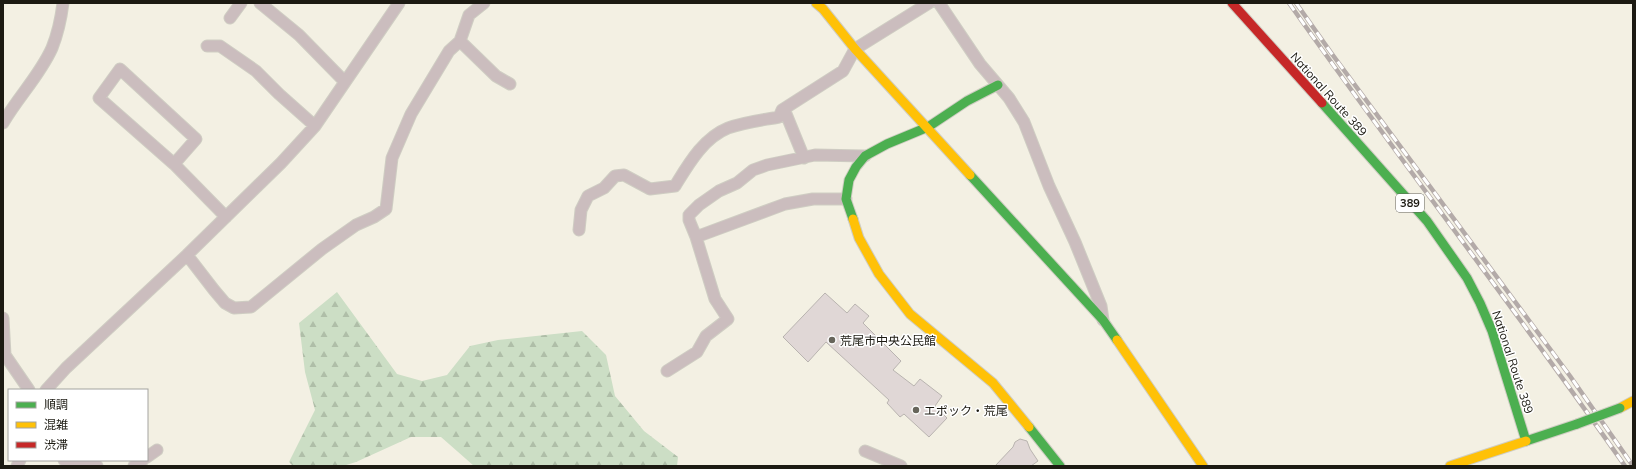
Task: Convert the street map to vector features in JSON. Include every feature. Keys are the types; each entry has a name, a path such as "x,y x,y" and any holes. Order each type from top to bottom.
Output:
{"main road":[{"path":"816,3 832,19 856,49 1103,320 1203,466"},
{"name":"National Route 389","path":"1232,3 1427,221 1450,251 1471,285 1486,316 1497,346 1526,441"},
{"path":"998,85 967,101 928,127 887,144 865,156 856,167 849,180 846,199 860,238 878,274 910,314 993,383 1058,464"},
{"path":"1450,466 1577,424 1620,408 1633,401"}],"street":[{"path":"3,122 52,49 58,31 63,3"},
{"path":"230,18 240,3"},
{"path":"260,3 300,35 345,82"},
{"path":"47,389 66,368 226,217 281,163 315,126 399,3"},
{"path":"187,255 225,303 234,308 251,308 322,249 356,225 374,217 386,209 392,158 411,114 449,51 460,41 469,15 484,3"},
{"path":"579,230 581,210 588,196 604,188 615,176 624,175 650,189 675,186 693,157 716,135 728,128 779,117 784,109 843,71 856,49 929,3"},
{"path":"939,3 980,64 1009,98 1024,122 1049,186 1075,242 1101,306 1103,320"},
{"path":"460,41 496,76 510,84"},
{"path":"207,46 220,46 256,71 315,126"},
{"path":"174,164 196,139 120,69 99,98 174,164 226,217"},
{"path":"784,109 804,158"},
{"path":"667,371 697,352 706,336 728,318 715,299 696,237 689,220 689,215 699,205 719,191 737,183 753,170 766,165 815,155 865,156"},
{"path":"696,237 786,204 812,199 846,199"},
{"path":"3,318 5,355 28,389"},
{"path":"148,456 157,450"},
{"path":"865,451 879,462 901,466"},
{"path":"70,461 97,466"}],"green space":[{"path":"337,292 397,374 422,381 447,375 470,346 498,340 582,331 606,355 615,396 644,431 678,457 677,466 474,466 441,437 411,437 356,462 343,466 293,466 289,462 315,410 305,372 299,323"}],"building":[{"name":"荒尾市中央公民館","path":"825,293 847,313 855,304 869,316 863,323 901,361 893,370 914,386 920,379 942,396 935,406 947,418 929,437 904,414 900,417 887,403 889,400 826,342 808,362 783,337"},
{"path":"1020,439 1027,441 1030,449 1038,461 1031,466 995,466 1013,447 1015,442"}],"railway":[{"path":"1289,3 1625,466"},
{"path":"1296,3 1570,376 1633,466"}],"traffic: fast":[{"path":"853,219 846,199 849,180 856,167 865,156 887,144 928,127 967,101 998,85"},
{"path":"1322,103 1427,221 1467,278 1492,331 1526,441 1577,424"},
{"path":"970,175 1103,320 1117,340"},
{"path":"1577,424 1620,408"},
{"path":"1029,427 1060,466"}],"traffic: slow":[{"path":"816,3 823,9 855,49 970,175"},
{"path":"853,219 859,238 879,274 910,314 993,383 1029,427"},
{"path":"1117,340 1203,466"},
{"path":"1620,408 1633,401"},
{"path":"1450,466 1526,441"}],"traffic: jam":[{"path":"1232,3 1322,103"}],"place":[{"name":"荒尾市中央公民館","path":"832,340"},
{"name":"エポック・荒尾","path":"916,410"}]}
